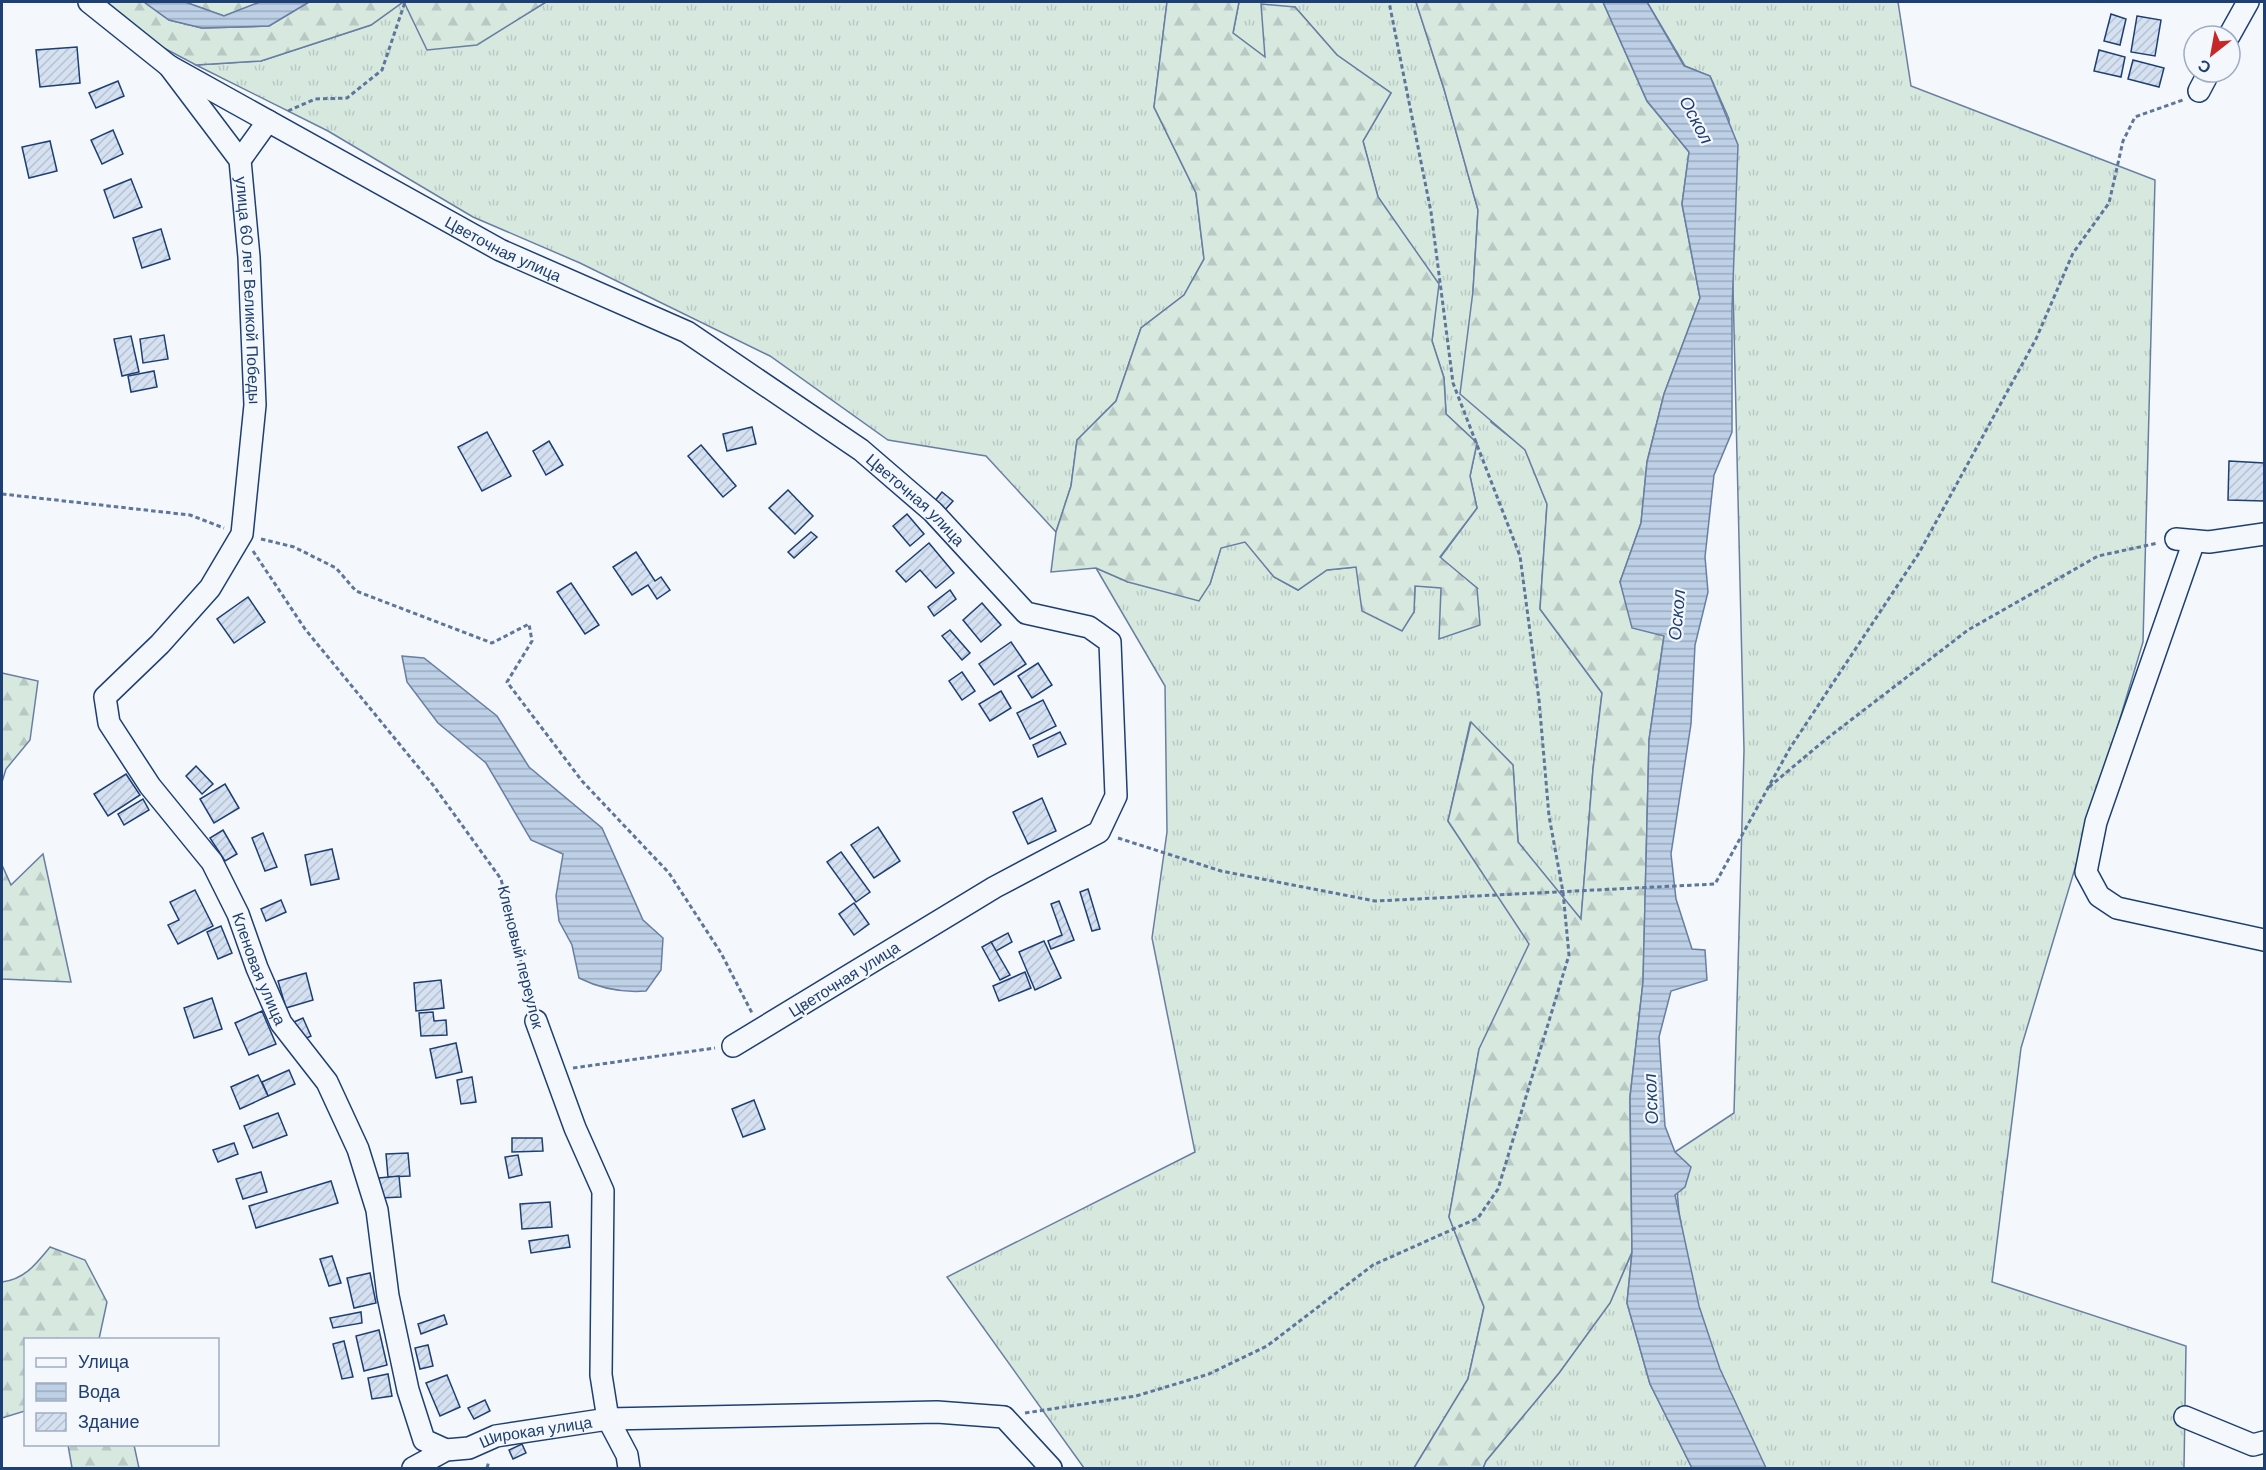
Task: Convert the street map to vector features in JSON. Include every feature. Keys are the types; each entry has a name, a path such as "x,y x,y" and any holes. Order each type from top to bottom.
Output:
{"street":[{"name":"улица 60 лет Великой Победы","path":"89,2 169,66 240,160 249,257 255,405 242,534"},
{"path":"2236,24 2248,2"},
{"name":"Цветочная улица","path":"169,66 500,250 687,332 861,450 933,512 1026,613 1089,627 1110,642 1116,796 1099,832 995,887 733,1046"},
{"path":"2199,91 2203,84"},
{"path":"240,160 268,121"},
{"name":"Кленовая улица","path":"242,534 210,588 160,644 105,697 109,723 150,786 212,862 238,914 257,968 281,1023 327,1082 358,1149 377,1210 388,1296 408,1390 424,1440 446,1450"},
{"path":"2265,534 2209,542 2185,540 2096,822 2086,872 2099,896 2116,908 2265,940"},
{"name":"Кленовый переулок","path":"536,1021 603,1191 602,1375 608,1419"},
{"path":"608,1419 937,1412 1004,1417 1052,1468"},
{"path":"2185,1417 2253,1445 2265,1442"},
{"name":"Широкая улица","path":"413,1468 446,1450 469,1448 496,1436 608,1419 627,1455 629,1468"}],"path":[{"path":"268,121 315,99 347,98 382,70 405,2"},
{"path":"1004,1417 1136,1396 1209,1374 1267,1346 1372,1265 1478,1218 1498,1190 1569,955 1563,892 1549,816 1539,700 1520,556 1453,383 1431,212 1389,2"},
{"path":"1099,832 1221,871 1375,901 1634,890 1715,884 1790,748 1919,553 2020,370 2073,253 2109,203 2123,141 2135,117 2177,103 2199,91"},
{"path":"2,494 190,515 242,534 294,547 336,568 356,591 492,643 529,624 532,641 507,682 582,781 669,873 721,953 761,1030"},
{"name":"Кленовый переулок","path":"242,534 305,628 434,785 501,879 536,1021"},
{"path":"1768,788 1825,740 1968,630 2098,556 2185,540"},
{"path":"554,1071 733,1046"}],"green space":[{"path":"91,2 144,2 169,20 202,28 269,26 309,2 403,2 371,25 261,61 196,65 128,29"},
{"path":"185,2 260,2 224,16"},
{"path":"403,2 477,44 546,2 1167,2 1154,107 1196,193 1204,259 1184,295 1141,328 1116,401 1077,440 1071,486 1056,532 986,456 888,440 770,356 580,263 473,217 328,131 196,65 261,61 371,25"},
{"path":"404,2 546,2 477,45 427,50"},
{"path":"1167,2 1239,2 1233,33 1265,57 1261,4 1295,7 1337,55 1391,93 1363,141 1378,197 1439,284 1432,341 1444,378 1446,414 1477,443 1470,476 1477,508 1440,557 1477,588 1480,625 1439,639 1441,588 1415,586 1414,612 1402,631 1362,611 1356,567 1327,570 1298,590 1274,577 1245,542 1221,548 1210,584 1199,601 1128,582 1096,568 1051,572 1056,532 1071,486 1077,440 1116,401 1141,328 1184,295 1204,259 1196,193 1154,107"},
{"path":"1239,2 1416,2 1444,89 1478,210 1473,291 1491,422 1525,449 1547,504 1540,609 1602,693 1593,769 1581,920 1518,842 1513,765 1470,723 1448,821 1530,944 1479,1050 1449,1217 1484,1307 1468,1379 1414,1468 1084,1468 947,1277 1195,1152 1152,938 1167,832 1165,686 1096,568 1128,582 1210,584 1221,547 1245,541 1274,577 1298,590 1327,570 1356,567 1414,612 1415,586 1477,588 1440,558 1477,508 1470,476 1477,443 1446,414 1444,378 1432,341 1438,284 1378,197 1363,141 1391,93 1337,55 1295,7 1266,58 1233,33"},
{"path":"1416,2 1603,2 1647,101 1689,152 1682,204 1700,298 1664,394 1647,462 1641,523 1620,582 1664,635 1649,740 1643,982 1630,1097 1632,1252 1610,1303 1559,1373 1486,1461 1483,1468 1414,1468 1468,1379 1484,1307 1449,1217 1479,1049 1529,944 1448,821 1471,722 1513,765 1518,842 1581,919 1593,769 1602,693 1540,609 1547,504 1525,450 1460,394 1473,291 1478,210 1444,89"},
{"path":"1647,2 1898,2 1911,86 2155,180 2143,642 2021,1048 1992,1282 2186,1346 2184,1468 1766,1468 1747,1432 1714,1356 1690,1275 1682,1234 1675,1152 1734,1113 1744,750 1729,119 1710,76 1685,66"},
{"path":"2,673 38,681 30,740 6,769 2,782"},
{"path":"43,854 71,982 2,979 2,865 11,885"},
{"path":"50,1247 85,1260 107,1302 99,1338 24,1338 24,1411 2,1418 2,1282 17,1278 35,1265"},
{"path":"1632,1252 1627,1303 1650,1384 1692,1468 1483,1468 1486,1461 1559,1373 1610,1303"},
{"path":"68,1446 134,1446 139,1468 72,1468"}],"water":[{"path":"144,2 185,2 224,16 260,2 309,2 269,26 202,28 169,20"},
{"name":"Оскол","path":"1603,2 1647,2 1684,66 1710,76 1738,145 1732,310 1732,432 1714,475 1705,557 1708,592 1695,645 1691,724 1671,854 1676,899 1692,949 1705,950 1707,980 1671,991 1659,1037 1665,1126 1675,1152 1691,1167 1685,1187 1675,1195 1699,1306 1720,1369 1766,1468 1692,1468 1650,1384 1627,1303 1632,1252 1630,1097 1643,982 1649,740 1664,636 1632,628 1620,582 1641,523 1647,462 1664,394 1700,298 1682,204 1689,152 1647,101"},
{"path":"402,656 424,658 497,716 529,767 602,828 643,920 663,938 661,970 646,991 611,989 579,978 572,945 559,921 556,896 563,854 531,840 486,763 438,723 407,682"}],"building":[{"path":"2111,14 2126,19 2120,45 2104,41"},
{"path":"2137,16 2161,20 2155,56 2131,52"},
{"path":"77,47 80,83 40,87 36,50"},
{"path":"2099,50 2125,57 2121,77 2094,71"},
{"path":"2133,60 2164,68 2159,87 2128,79"},
{"path":"118,81 124,96 96,108 89,93"},
{"path":"113,130 123,154 102,164 91,140"},
{"path":"50,141 57,171 29,178 22,147"},
{"path":"131,179 142,207 114,218 104,190"},
{"path":"161,229 170,259 142,268 133,238"},
{"path":"164,335 168,359 143,363 140,339"},
{"path":"131,336 139,372 122,376 114,339"},
{"path":"154,371 157,387 131,392 128,376"},
{"path":"752,427 756,444 727,451 723,434"},
{"path":"487,432 511,476 482,491 458,447"},
{"path":"549,441 563,465 546,475 533,451"},
{"path":"701,445 736,486 723,497 688,456"},
{"path":"2229,461 2264,463 2264,501 2228,500"},
{"path":"788,490 813,516 795,534 769,508"},
{"path":"942,492 953,501 944,511 934,502"},
{"path":"907,514 924,534 910,546 893,526"},
{"path":"811,532 817,537 794,558 788,552"},
{"path":"929,543 954,573 936,588 920,570 906,582 896,571"},
{"path":"636,552 655,581 661,577 670,590 657,599 648,585 632,595 613,567"},
{"path":"571,583 599,625 585,634 557,592"},
{"path":"950,590 956,599 934,616 928,607"},
{"path":"248,597 265,622 234,643 217,619"},
{"path":"982,603 1001,625 981,642 963,620"},
{"path":"950,630 970,653 962,660 942,636"},
{"path":"1011,642 1026,664 994,685 979,664"},
{"path":"1038,663 1052,685 1032,698 1018,676"},
{"path":"962,672 975,691 962,700 949,681"},
{"path":"1001,691 1011,708 990,721 979,704"},
{"path":"1043,700 1056,726 1030,739 1017,713"},
{"path":"1060,732 1066,744 1038,757 1033,745"},
{"path":"196,766 213,784 202,794 186,776"},
{"path":"126,774 140,795 108,816 94,794"},
{"path":"225,784 239,808 214,823 200,799"},
{"path":"1042,798 1056,831 1028,844 1013,812"},
{"path":"143,799 149,810 124,825 118,814"},
{"path":"878,827 900,861 874,878 851,845"},
{"path":"223,830 237,854 225,861 210,838"},
{"path":"263,833 277,867 265,871 252,838"},
{"path":"332,849 339,879 311,885 305,855"},
{"path":"841,852 870,892 856,902 827,862"},
{"path":"1088,889 1100,929 1092,931 1080,892"},
{"path":"195,890 213,926 178,944 168,925 179,920 170,902"},
{"path":"281,900 286,912 266,921 261,909"},
{"path":"1059,901 1074,940 1051,949 1048,941 1062,935 1051,904"},
{"path":"854,903 869,924 854,935 839,914"},
{"path":"221,926 232,953 218,959 207,932"},
{"path":"1008,933 1012,942 996,951 991,942"},
{"path":"1044,941 1061,978 1035,990 1019,952"},
{"path":"991,942 1010,975 1000,980 982,947"},
{"path":"1025,972 1031,988 999,1001 993,986"},
{"path":"306,973 313,1000 286,1008 278,981"},
{"path":"441,980 444,1008 416,1011 414,983"},
{"path":"212,998 222,1029 194,1038 184,1008"},
{"path":"262,1011 276,1044 249,1055 235,1023"},
{"path":"433,1012 434,1021 446,1020 447,1035 421,1036 419,1013"},
{"path":"303,1018 311,1036 302,1040 294,1022"},
{"path":"456,1043 462,1072 436,1078 430,1049"},
{"path":"289,1070 295,1084 268,1096 262,1082"},
{"path":"258,1075 268,1096 240,1109 231,1087"},
{"path":"472,1077 476,1102 461,1104 457,1080"},
{"path":"754,1100 765,1129 743,1137 732,1109"},
{"path":"278,1113 287,1135 253,1148 244,1126"},
{"path":"512,1138 542,1138 543,1151 512,1152"},
{"path":"234,1143 238,1154 218,1162 213,1150"},
{"path":"408,1153 410,1176 388,1177 386,1154"},
{"path":"518,1155 522,1175 509,1178 505,1157"},
{"path":"261,1172 267,1192 243,1199 236,1179"},
{"path":"399,1176 401,1197 380,1198 379,1178"},
{"path":"331,1181 338,1203 256,1228 249,1206"},
{"path":"550,1202 552,1227 522,1229 520,1204"},
{"path":"568,1235 570,1247 531,1253 529,1241"},
{"path":"332,1256 341,1283 329,1286 320,1259"},
{"path":"370,1273 376,1303 354,1308 347,1278"},
{"path":"361,1312 362,1323 333,1328 330,1318"},
{"path":"444,1315 447,1324 421,1334 418,1324"},
{"path":"379,1330 387,1365 364,1371 356,1336"},
{"path":"344,1341 353,1377 342,1379 333,1344"},
{"path":"428,1345 433,1366 420,1369 415,1348"},
{"path":"388,1374 392,1396 372,1399 368,1378"},
{"path":"447,1375 460,1407 440,1416 426,1383"},
{"path":"485,1400 490,1411 474,1419 468,1408"},
{"path":"522,1444 526,1453 513,1459 509,1450"}]}
